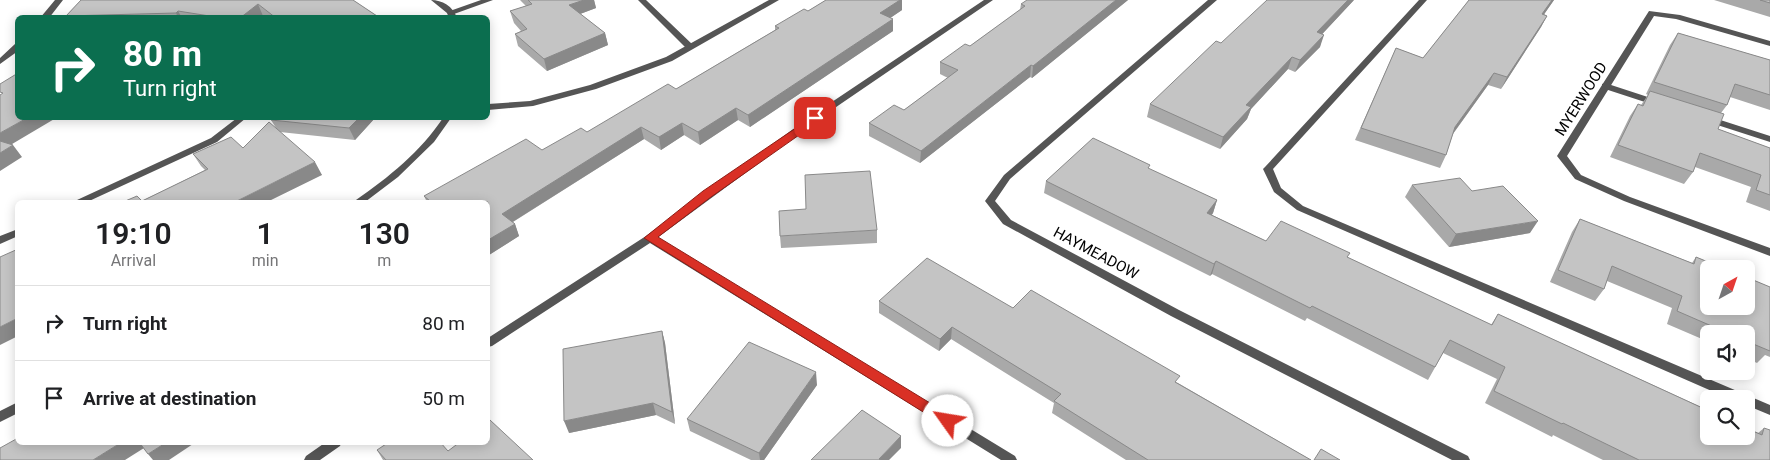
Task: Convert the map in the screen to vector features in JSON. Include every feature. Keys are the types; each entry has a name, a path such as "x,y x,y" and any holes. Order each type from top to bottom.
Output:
{"street":[{"path":"46,15 59,0"},
{"path":"435,0 452,15 489,0"},
{"path":"642,0 690,47"},
{"path":"490,107 530,104 593,87 669,59 775,0"},
{"path":"490,342 650,238 707,194 989,0"},
{"name":"HAYMEADOW","path":"1213,0 1007,176 990,201 1007,222 1015,227 1175,313 1464,460"},
{"path":"1423,0 1298,134 1268,169 1277,190 1300,208 1724,390"},
{"name":"MYERWOOD","path":"1770,44 1678,17 1652,13 1562,156 1578,177 1627,199 1770,252"},
{"path":"0,62 15,50"},
{"path":"1605,86 1669,107"},
{"path":"1697,116 1770,139"},
{"path":"84,200 214,140 239,120"},
{"path":"362,200 378,190 416,154 443,126 446,120"},
{"path":"0,240 15,233"},
{"path":"650,238 1011,460"},
{"path":"1755,403 1770,410"},
{"path":"0,417 15,409"},
{"path":"310,460 332,445"}],"building":[{"path":"81,0 353,0 376,15 272,15 258,4 244,15 203,15 178,11 176,13 67,15"},
{"path":"528,0 584,0 569,5 605,33 544,59 515,34 527,29 510,11 532,4"},
{"path":"826,0 900,0 880,13 893,19 748,115 736,108 698,132 682,123 659,137 641,127 502,214 515,224 490,239 490,200 429,200 424,196 526,139 542,150 581,128 587,132 668,84 676,89 779,28 775,26 804,9 808,11"},
{"path":"1027,0 1116,0 921,151 869,123 894,105 904,110 958,70 940,62 965,44 970,46 1025,6 1021,4"},
{"path":"1267,0 1348,0 1317,32 1324,35 1300,60 1292,57 1246,105 1251,107 1223,137 1150,104 1216,41 1221,43"},
{"path":"1469,0 1552,0 1542,14 1547,16 1507,77 1494,73 1455,127 1446,155 1361,128 1396,48 1423,58"},
{"path":"1678,33 1770,60 1770,95 1735,84 1727,105 1654,82"},
{"path":"15,75 15,120 23,120 0,133 0,95 3,93 0,92 0,84"},
{"path":"1650,91 1724,114 1718,129 1770,148 1770,195 1756,190 1761,175 1700,153 1693,172 1618,145 1638,104 1643,106"},
{"path":"271,120 357,120 349,128"},
{"path":"269,122 315,162 239,200 144,200 208,169 193,154 231,137 243,148"},
{"path":"1093,138 1150,165 1148,168 1217,200 1207,213 1266,241 1281,221 1350,253 1347,257 1492,325 1498,314 1700,407 1700,445 1755,445 1755,432 1762,435 1764,428 1770,430 1770,460 1639,460 1494,391 1505,367 1450,340 1435,367 1216,261 1214,264 1046,181"},
{"path":"0,141 13,145 0,153"},
{"path":"870,171 877,230 780,236 779,211 806,209 805,175"},
{"path":"1460,178 1472,191 1503,186 1538,221 1456,234 1412,185"},
{"path":"137,196 141,200 128,200"},
{"path":"1580,219 1694,264 1696,257 1703,260 1700,260 1700,315 1755,315 1755,281 1770,287 1770,351 1755,345 1755,325 1709,325 1677,311 1682,296 1612,266 1604,289 1558,270"},
{"path":"15,250 15,320 0,327 0,257"},
{"path":"927,258 1013,308 1031,290 1180,376 1175,382 1311,460 1148,460 1054,401 1061,394 952,327 940,339 879,301"},
{"path":"662,331 672,412 653,403 564,421 563,349"},
{"path":"749,342 816,372 759,453 687,419"},
{"path":"862,410 901,436 879,459 881,460 811,460"},
{"path":"490,420 533,460 386,460 377,450 384,445 443,445 448,451 456,445 490,445"},
{"path":"15,440 15,445 117,445 93,460 0,460 0,448"},
{"path":"141,445 162,445 148,454"},
{"path":"1321,449 1340,460 1314,460"}],"route":[{"path":"815,118 707,194 650,238 948,421"}]}
